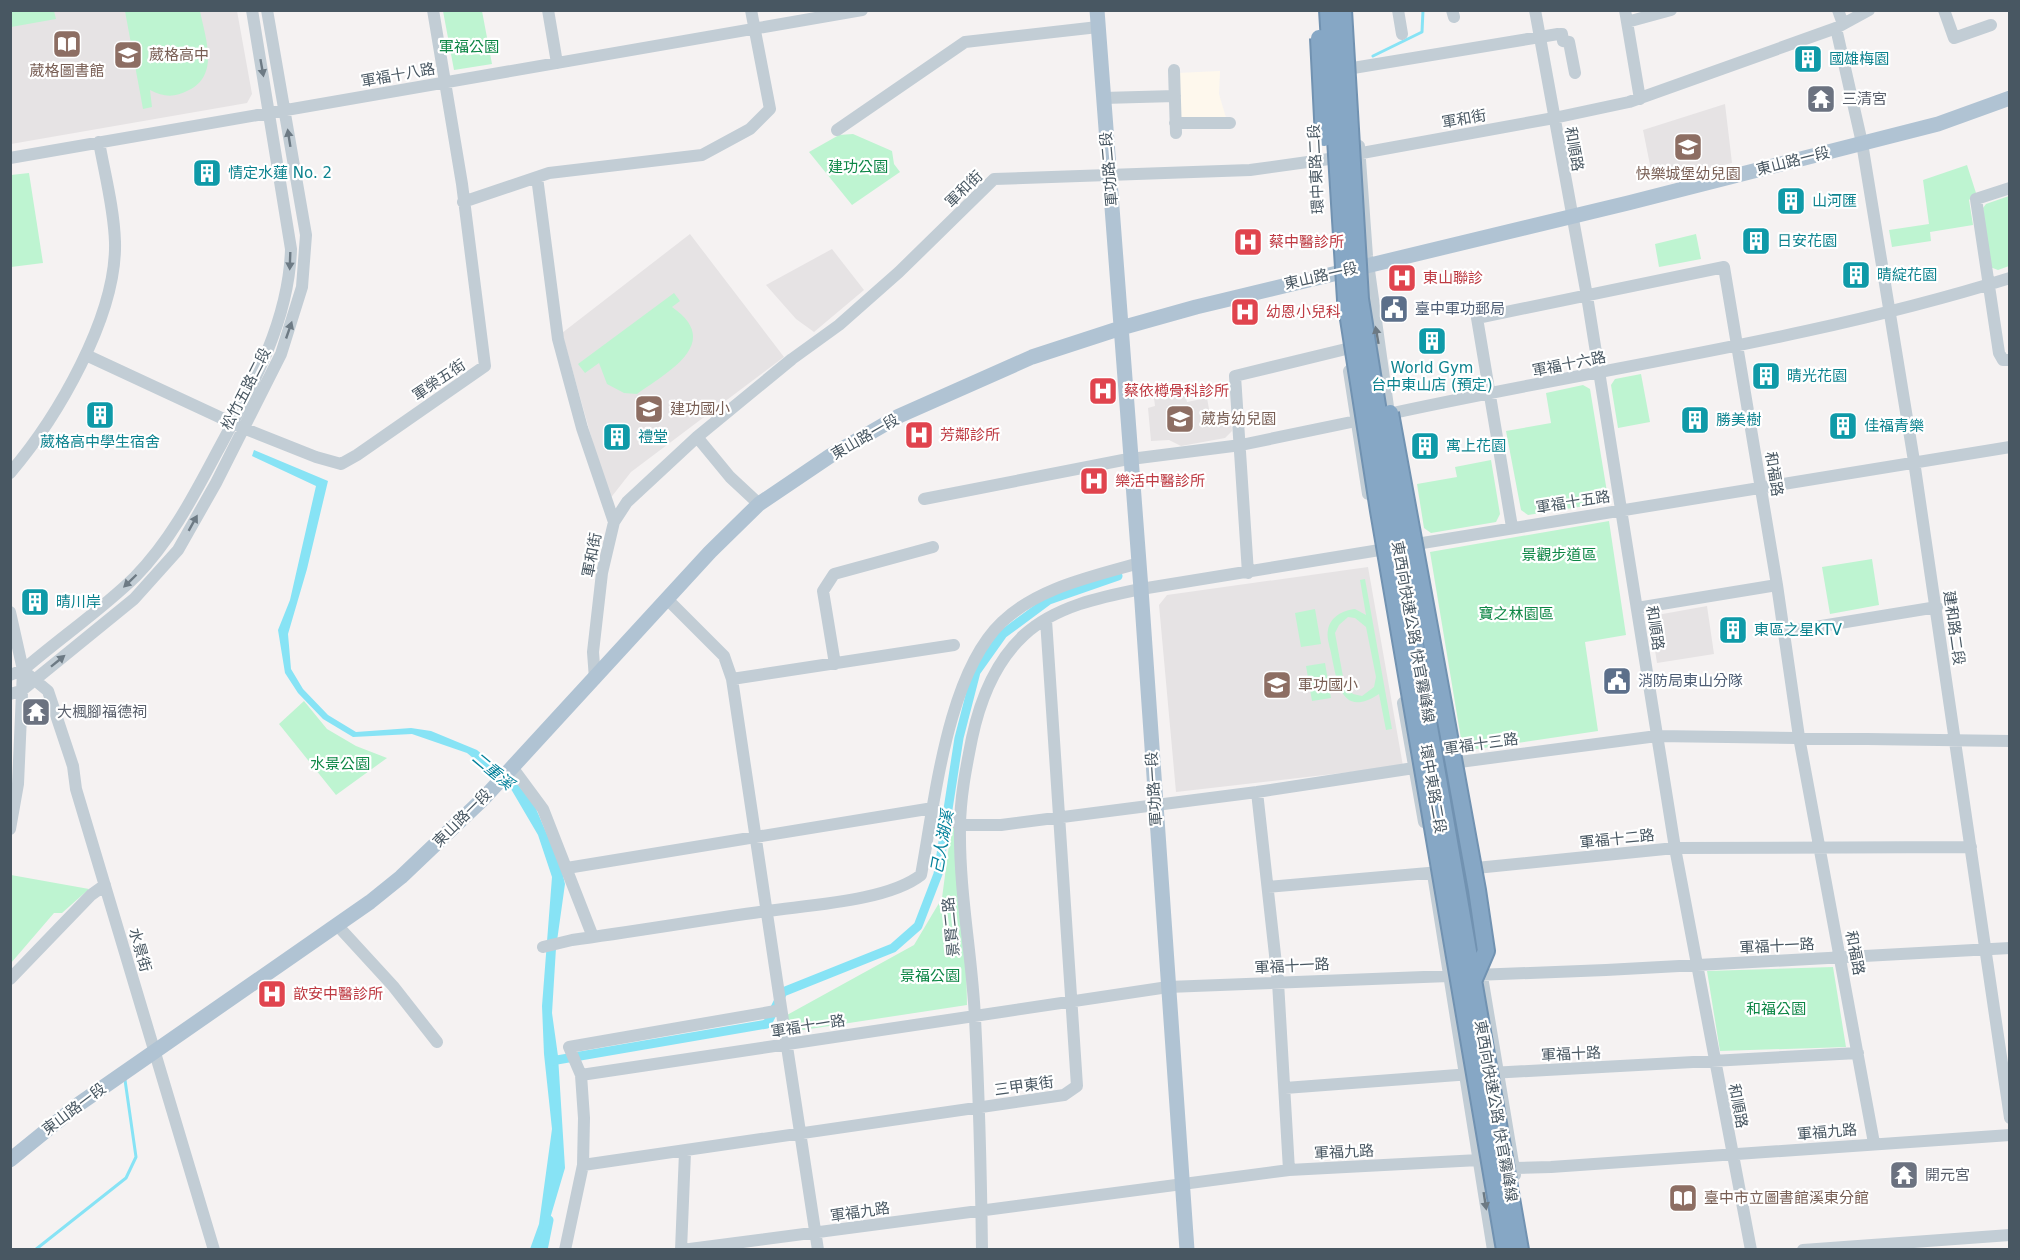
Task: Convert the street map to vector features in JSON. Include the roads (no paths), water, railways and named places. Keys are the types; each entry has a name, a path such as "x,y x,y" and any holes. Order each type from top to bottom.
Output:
{"highway":[{"path":"1317,10 1328,195 1341,276"},
{"name":"東西向快速公路 快官霧峰線","path":"1328,10 1341,276 1373,479 1505,1250"},
{"name":"東西向快速公路 快官霧峰線","path":"1343,10 1360,299 1421,681 1477,977 1520,1250"},
{"path":"1390,413 1477,890 1486,951 1477,977"}],"main road":[{"name":"軍功路二段","path":"1096,10 1121,328"},
{"name":"東山路一段","path":"10,1160 79,1104 337,925 401,877 484,798 710,552 759,504 830,456 899,416 1032,357 1121,328 1341,276 1368,266 1938,124 2010,98"},
{"name":"軍功路一段","path":"1121,328 1187,1250"}],"street":[{"name":"松竹五路二段","path":"16,692 134,599 178,550 238,426 276,328 290,270 291,249 252,10"},
{"name":"松竹五路二段","path":"10,675 22,670 107,603 153,557 174,530 281,354 302,287 306,265 306,236 267,10"},
{"name":"軍榮五街","path":"86,355 238,426 316,457 341,464 485,366 446,82 433,10"},
{"path":"548,10 557,63"},
{"path":"463,202 549,173 702,155 750,129 770,110 751,10"},
{"name":"軍福十八路","path":"10,158 862,10"},
{"name":"環中東路二段","path":"1323,10 1329,159 1346,349 1356,421 1433,873 1492,1250"},
{"name":"環中東路二段","path":"1351,10 1353,68 1368,266 1390,413 1403,450 1414,543 1430,619 1432,680 1464,869 1477,977 1498,1072 1528,1250"},
{"path":"1398,10 1402,34"},
{"name":"和順路","path":"1535,10 1587,296 1675,848 1751,1250"},
{"path":"1640,99 1626,16 1671,10"},
{"name":"建和路二段","path":"1838,10 1914,461 2010,1118"},
{"name":"軍和街","path":"595,679 593,652 602,573 614,522 645,484 697,437 792,358 839,325 898,272 994,179 1250,170 1360,154 1554,118 1640,99 1840,26 1869,10"},
{"path":"1944,10 1954,38 1991,25"},
{"path":"837,130 965,42 1098,27"},
{"path":"1353,68 1559,34 1563,41 1569,42 1575,73"},
{"path":"1174,70 1176,128 1230,123"},
{"path":"1103,98 1175,96"},
{"path":"10,473 37,441 86,355 105,303 115,243 99,142"},
{"path":"537,177 558,339 582,429 614,522"},
{"path":"2010,188 1976,199 1987,285 1999,353 2003,360 2010,360"},
{"name":"和福路","path":"1512,527 1478,318 1724,267 1785,632 1799,737 1874,1143"},
{"name":"軍福十六路","path":"924,499 1130,460 1241,445 1390,413 1598,374 1888,312 2010,278"},
{"path":"1248,573 1235,376 1346,349"},
{"path":"697,437 730,477 759,504"},
{"name":"軍福十五路","path":"1141,589 2010,447"},
{"path":"835,664 823,591 834,574 933,547"},
{"path":"543,947 572,940 819,904 897,889 910,883 921,874 954,709 975,656 1002,622 1026,605 1061,586 1139,563"},
{"path":"1637,608 1777,585"},
{"name":"景賢二路","path":"982,1250 975,1016 962,879 960,825 968,760 977,714 984,694 1007,654 1025,634 1046,620 1087,602 1141,589"},
{"path":"667,599 724,656 732,679 785,1044 801,1132 818,1250"},
{"path":"1785,632 1936,607"},
{"path":"10,612 22,670 16,692 18,783 10,829"},
{"name":"三甲東街","path":"582,1164 685,1152 801,1132 1064,1095 1077,1086 1061,816 1046,620"},
{"path":"732,679 954,645"},
{"name":"水景街","path":"22,670 43,685 53,706 154,1052 195,1179 214,1250"},
{"name":"軍福十三路","path":"960,825 1001,825 1155,806 1414,768 1657,736 2010,741"},
{"path":"512,767 543,809 593,937"},
{"path":"1257,792 1278,982 1289,1170"},
{"path":"567,868 934,808 960,825"},
{"name":"軍福十二路","path":"1268,887 1433,873 1675,848 1971,847"},
{"path":"10,979 91,895 105,885"},
{"path":"337,925 393,986 437,1042"},
{"name":"軍福十一路","path":"581,1075 1168,987 1448,975 1477,977 2010,948"},
{"path":"565,1250 582,1164 584,1118 581,1075 569,1047 781,1010"},
{"name":"軍福十路","path":"1285,1088 1465,1074 1858,1053"},
{"name":"軍福九路","path":"682,1250 1289,1170 1479,1160 1514,1168 2010,1135"},
{"path":"682,1250 685,1152"},
{"path":"1803,1250 2010,1235"}],"water":[{"name":"二重溪","path":"254,450 328,481 307,569 288,634 291,669 303,689 328,715 356,732 411,728 431,731 477,750 518,785 534,804 561,867 565,884 556,948 552,1013 558,1056 565,1168 541,1249 530,1249 539,1224 552,1129 544,1054 542,1006 552,877 538,835 511,789 467,753 412,734 353,737 323,719 298,693 285,673 278,630 290,600 316,486 252,456"}],"waterway":[{"name":"己人湖溪","path":"1373,56 1422,32 1423,10"},
{"name":"己人湖溪","path":"551,1061 767,1024 783,992 893,948 918,926 938,874 959,738 976,672 1003,634 1049,600 1118,576"},
{"path":"35,1250 126,1178 136,1157 125,1080"},
{"name":"二重溪","path":"543,1250 549,1220"}],"place":[{"name":"葳格圖書館","path":"67,44"},
{"name":"葳格高中","path":"128,55"},
{"name":"國雄梅園","path":"1808,59"},
{"name":"三清宮","path":"1821,99"},
{"name":"快樂城堡幼兒園","path":"1688,147"},
{"name":"情定水蓮 No. 2","path":"207,173"},
{"name":"山河匯","path":"1791,201"},
{"name":"日安花園","path":"1756,241"},
{"name":"蔡中醫診所","path":"1248,242"},
{"name":"晴綻花園","path":"1856,275"},
{"name":"東山聯診","path":"1402,278"},
{"name":"臺中軍功郵局","path":"1394,309"},
{"name":"幼恩小兒科","path":"1245,312"},
{"name":"World Gym 台中東山店 (預定)","path":"1432,341"},
{"name":"晴光花園","path":"1766,376"},
{"name":"蔡依樽骨科診所","path":"1103,391"},
{"name":"建功國小","path":"649,409"},
{"name":"葳格高中學生宿舍","path":"100,415"},
{"name":"葳肯幼兒園","path":"1180,419"},
{"name":"勝美樹","path":"1695,420"},
{"name":"佳福青樂","path":"1843,426"},
{"name":"芳鄰診所","path":"919,435"},
{"name":"禮堂","path":"617,437"},
{"name":"寓上花園","path":"1425,446"},
{"name":"樂活中醫診所","path":"1094,481"},
{"name":"晴川岸","path":"35,602"},
{"name":"東區之星KTV","path":"1733,630"},
{"name":"消防局東山分隊","path":"1617,681"},
{"name":"軍功國小","path":"1277,685"},
{"name":"大楓腳福德祠","path":"36,712"},
{"name":"歆安中醫診所","path":"272,994"},
{"name":"開元宮","path":"1904,1175"},
{"name":"臺中市立圖書館溪東分館","path":"1683,1198"}],"park label":[{"name":"軍福公園","path":"469,47"},
{"name":"建功公園","path":"858,167"},
{"name":"景觀步道區","path":"1559,555"},
{"name":"寶之林園區","path":"1516,614"},
{"name":"水景公園","path":"340,764"},
{"name":"景福公園","path":"930,976"},
{"name":"和福公園","path":"1776,1009"}]}
